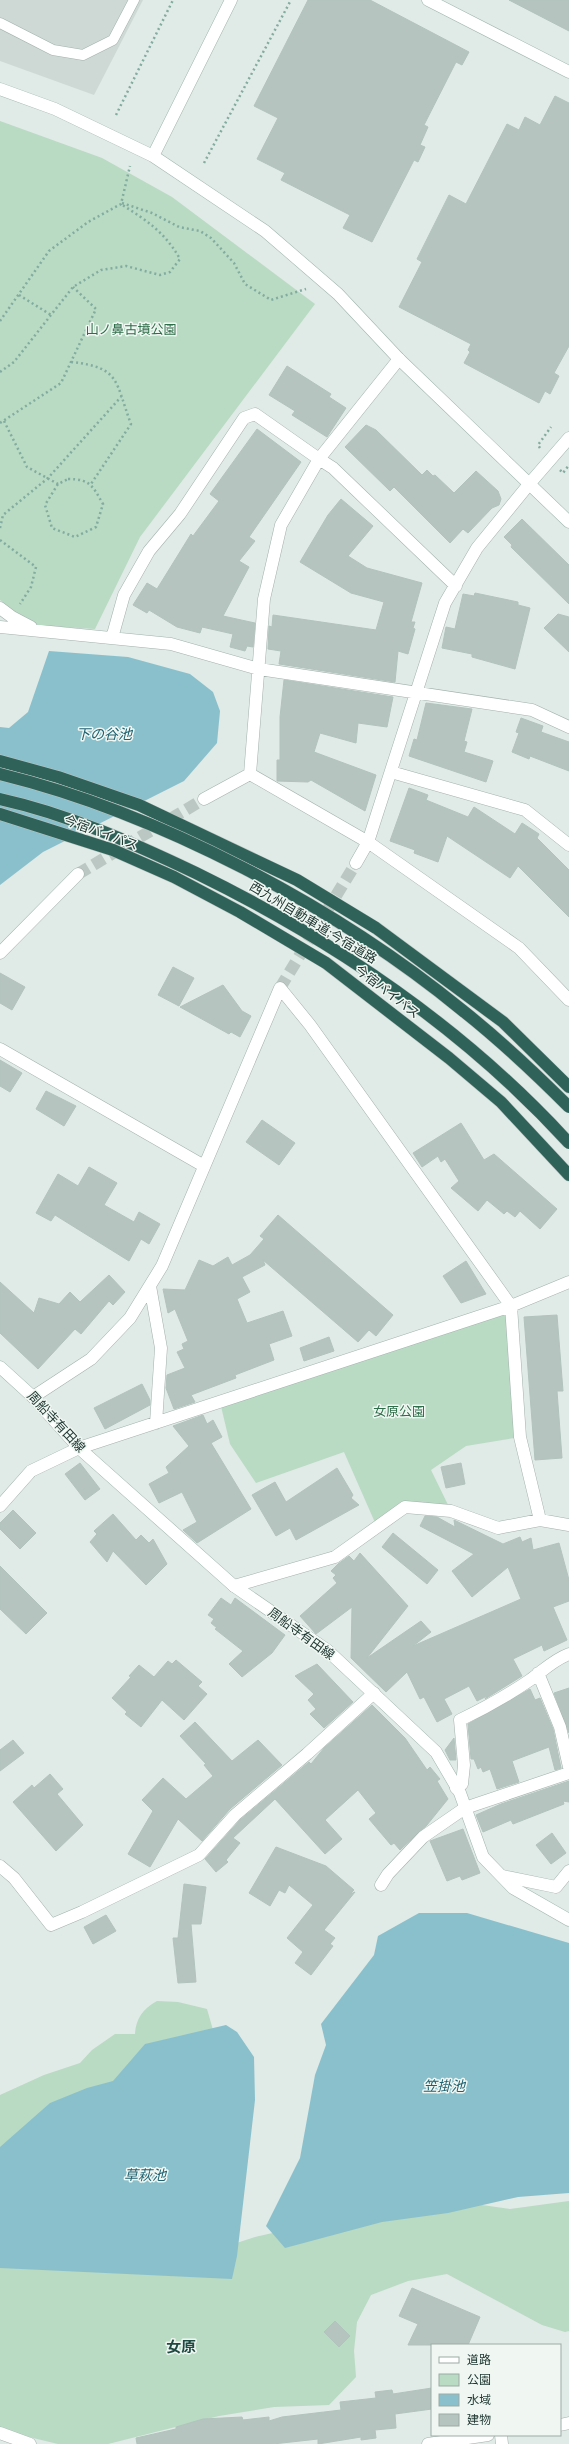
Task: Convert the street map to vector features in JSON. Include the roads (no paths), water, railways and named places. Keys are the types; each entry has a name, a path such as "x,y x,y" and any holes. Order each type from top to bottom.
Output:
{"highway":[{"path":"0,761 58,777 139,805 297,880 376,928 503,1022 569,1087"},
{"name":"西九州自動車道;今宿道路","path":"0,774 93,803 166,832 287,892 404,965 462,1010 526,1065 569,1107"},
{"name":"西九州自動車道;今宿道路","path":"0,799 81,824 152,852 276,915 333,948 390,986 449,1030 508,1082 569,1143"},
{"name":"今宿バイパス","path":"0,814 113,850 174,877 240,912 326,963 450,1058 501,1102 569,1175"}],"street":[{"path":"153,156 231,0"},
{"path":"428,0 569,72"},
{"path":"0,89 55,109 153,156 265,230 338,294 399,359 569,522"},
{"path":"250,774 264,599 281,525 319,459 399,359"},
{"path":"112,638 124,596 149,551 180,514 244,418 255,414 333,468 456,586"},
{"path":"356,863 368,842 445,603 477,548 569,438"},
{"path":"0,608 12,617 37,630"},
{"path":"0,627 171,644 259,669 532,710 569,727"},
{"path":"391,772 525,810 569,845"},
{"path":"204,799 250,774"},
{"path":"250,774 368,842 519,948 569,1000"},
{"path":"0,953 78,874"},
{"path":"34,1397 91,1359 130,1318 150,1286 162,1266 280,988 310,1026 511,1306 520,1437 540,1520"},
{"path":"0,1049 204,1166"},
{"path":"0,1506 31,1471 79,1448 511,1306 569,1282"},
{"path":"150,1286 161,1348 156,1423"},
{"name":"周船寺有田線","path":"0,1367 34,1397 79,1448 234,1586 326,1650 436,1752 456,1788 465,1808 483,1857 513,1888 569,1920"},
{"path":"234,1586 335,1557 405,1507 451,1511 498,1528 540,1520 569,1525"},
{"path":"456,1788 462,1784 464,1765 460,1720 495,1702 556,1659 569,1654"},
{"path":"538,1673 560,1727 569,1766"},
{"path":"0,1866 14,1878 51,1925 82,1912 200,1855 234,1815 374,1693"},
{"path":"380,1885 388,1874 423,1837 465,1808 569,1773"},
{"path":"502,1876 556,1887 569,1870"},
{"path":"0,2433 30,2444"},
{"path":"428,2444 481,2436"}],"lane":[{"path":"0,23 54,50 83,55 113,40 134,0"}],"water":[{"name":"下の谷池","path":"49,651 128,657 190,674 213,692 220,711 217,743 184,781 43,852 0,885 0,727 9,728 28,712"},
{"name":"笠掛池","path":"419,1913 467,1913 569,1943 569,2193 518,2197 448,2213 382,2222 285,2248 266,2226 300,2158 315,2075 326,2045 321,2024 374,1955 378,1936"},
{"name":"草萩池","path":"226,2025 237,2032 254,2057 255,2100 237,2256 232,2279 0,2268 0,2147 50,2103 87,2088 113,2081 145,2044"}],"tunnel":[{"path":"78,874 204,799"},
{"path":"280,988 356,863"}],"district":[{"name":"女原","path":"181,2347"}],"park label":[{"name":"山ノ鼻古墳公園","path":"131,330"},
{"name":"女原公園","path":"399,1412"}]}
